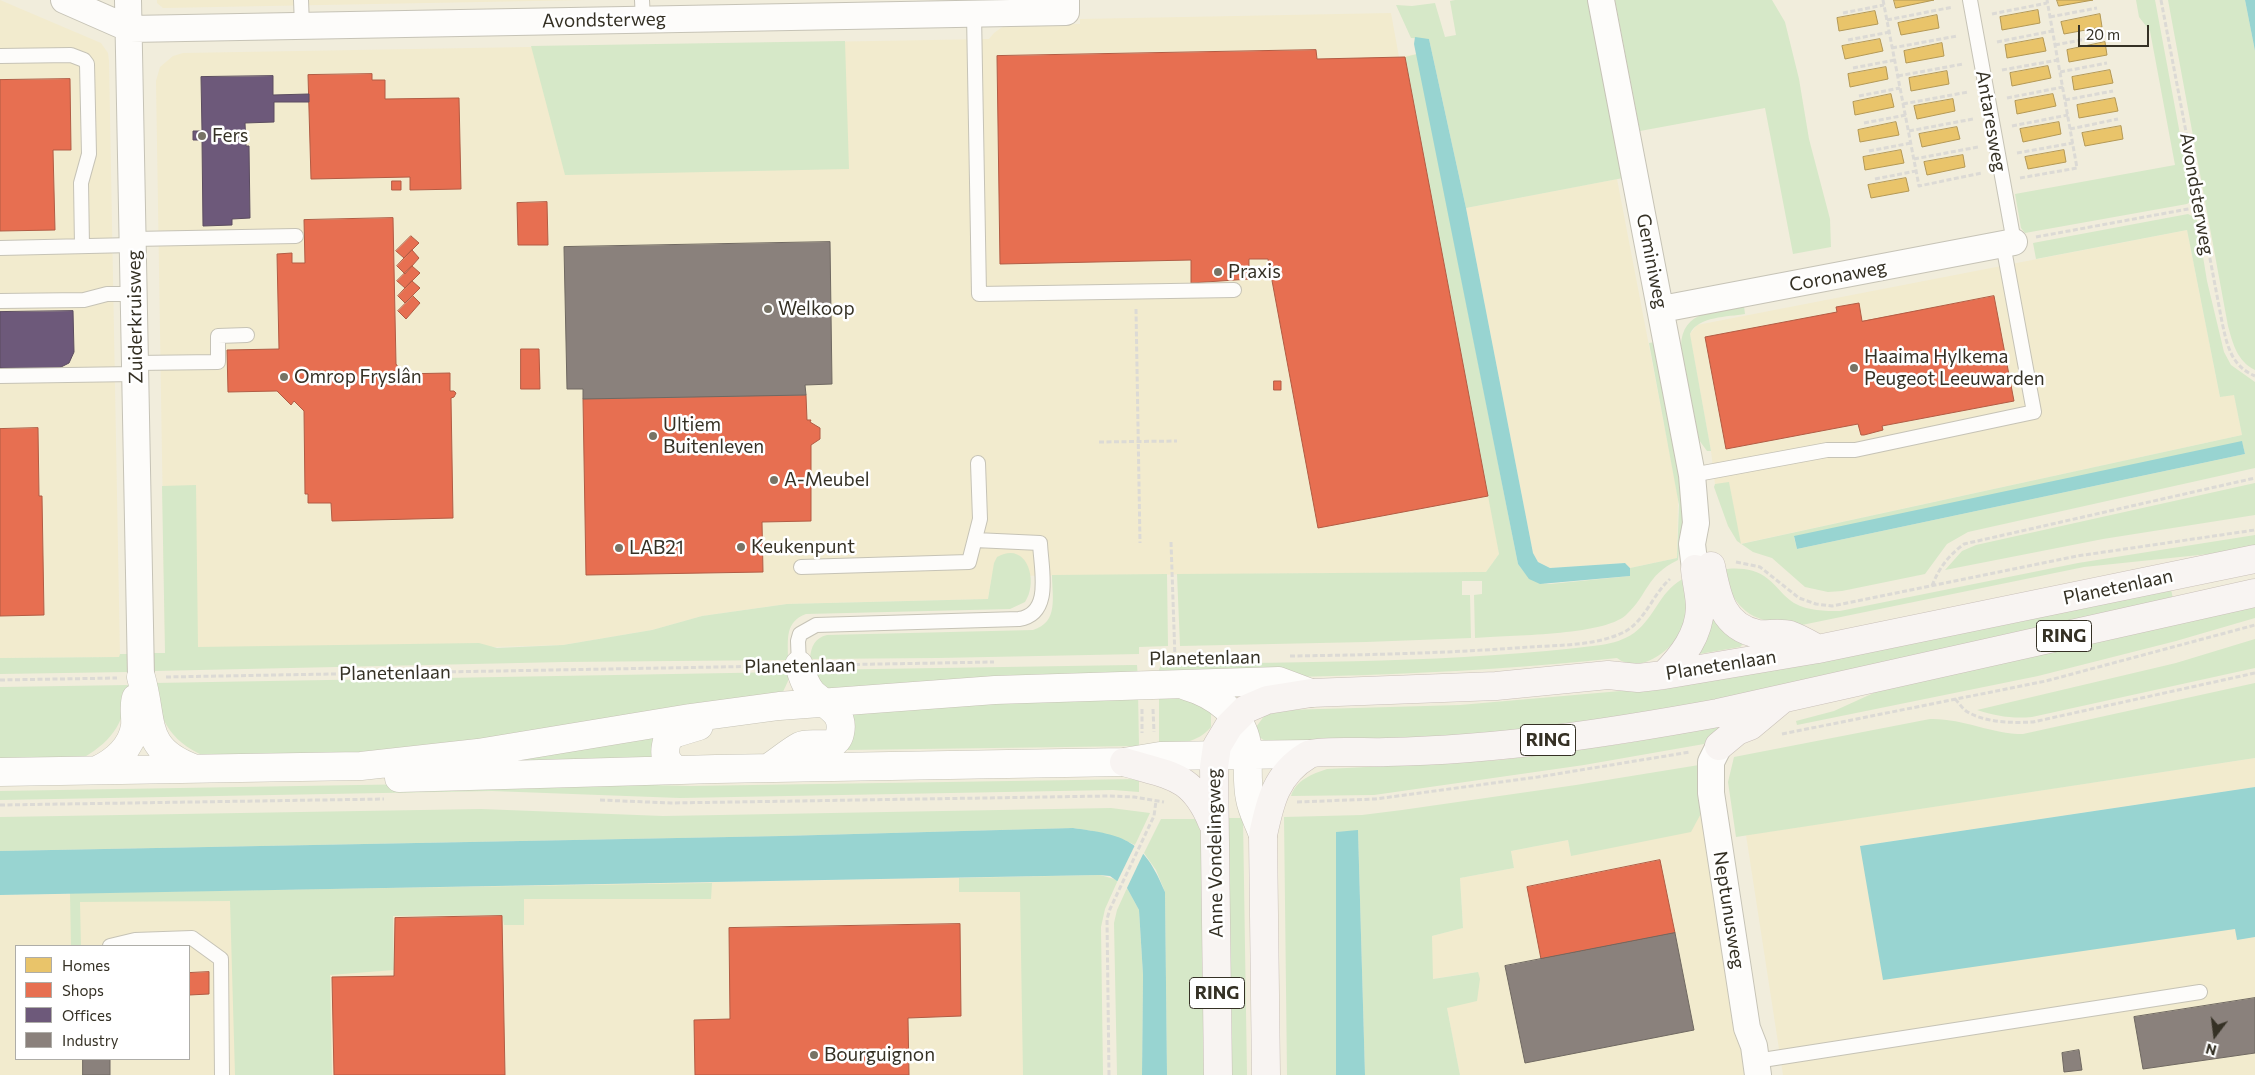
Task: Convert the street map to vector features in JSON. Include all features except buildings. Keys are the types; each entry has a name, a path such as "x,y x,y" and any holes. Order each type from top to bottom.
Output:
{"main road":[{"name":"Planetenlaan","path":"0,772 360,766 478,753 722,713 779,706 996,690 1180,667 1279,681 1311,692 1496,686 1608,675 1638,678 1818,649 2255,558"},
{"path":"1703,567 1727,617 1738,626 1758,634 1789,634 1818,649"},
{"path":"1664,675 1690,644 1700,607 1703,567"},
{"name":"Planetenlaan","path":"0,785 519,776 677,770 1124,762 1160,756 1412,752 1578,737 1718,714 2255,593"},
{"path":"768,768 802,745 829,744 839,738 842,724 840,717 836,711 823,703 804,682 799,665"},
{"path":"779,706 790,698 799,665"},
{"name":"Planetenlaan","path":"1180,667 1198,689 1218,701 1236,718 1246,743 1249,798 1263,835"},
{"path":"141,677 148,703 148,722 153,737 160,748 170,757 195,768"},
{"path":"97,770 114,760 127,746 134,727 135,702 141,677"},
{"name":"Anne Vondelingweg","path":"1218,1075 1214,756 1221,737 1236,718 1246,710 1267,700 1311,692"},
{"path":"1719,746 1737,731 1750,726 1783,699"},
{"path":"677,770 668,764 664,757 668,738 676,733 692,729 722,713"},
{"name":"RING","path":"1266,1075 1263,835 1272,796 1292,767 1309,754"},
{"path":"1124,762 1170,776 1190,787 1198,794 1206,807 1214,827"}],"street":[{"path":"64,0 130,29"},
{"name":"Zuiderkruisweg","path":"128,0 141,677"},
{"name":"Avondsterweg","path":"130,29 302,26 642,10 940,7 974,14 1066,12 1066,0"},
{"name":"Geminiweg","path":"1601,0 1662,309 1692,475 1696,523 1706,541 1703,567"},
{"name":"Coronaweg","path":"1662,309 2008,243"},
{"name":"Neptunusweg","path":"1719,746 1710,762 1711,793 1747,1028 1754,1046 1757,1068"}],"lane":[{"path":"301,0 302,26"},
{"name":"Antaresweg","path":"1692,475 1827,450 1855,450 2034,412 2008,243 1999,163 1971,7"},
{"path":"974,14 979,294 1234,290"},
{"path":"0,56 72,55 84,60 87,64 89,154 81,183 82,246"},
{"path":"0,248 296,236"},
{"path":"0,301 84,300 107,294 134,294"},
{"path":"0,376 136,369 218,362 218,336 247,335"},
{"path":"801,567 969,562 980,519 978,463"},
{"path":"799,665 798,641 800,634 816,625 1018,619 1032,615 1037,611 1042,599 1040,543 975,540"},
{"path":"114,945 135,940 192,938 221,959 222,1075"},
{"path":"1757,1068 2200,992"}],"path":[{"path":"1883,0 1919,186 2073,143"},
{"name":"Avondsterweg","path":"2161,0 2212,280 2229,350 2236,362 2255,376"},
{"path":"1887,20 1971,7 2047,2 2077,168 1914,159"},
{"path":"1843,13 1884,5"},
{"path":"2050,17 2097,8"},
{"path":"1892,48 2052,31"},
{"path":"1848,40 1890,32"},
{"path":"2055,45 2102,36"},
{"path":"1853,68 1895,60"},
{"path":"1898,76 2058,60"},
{"path":"2060,72 2107,64"},
{"path":"1903,104 2063,87"},
{"path":"1859,96 1900,88"},
{"path":"2065,100 2113,91"},
{"path":"1908,131 2068,115"},
{"path":"1864,123 1906,116"},
{"path":"2070,128 2118,119"},
{"path":"1869,151 1911,143"},
{"path":"1875,179 1916,171"},
{"path":"2008,243 2199,207"},
{"path":"1136,291 1140,543"},
{"path":"1099,442 1177,441"},
{"path":"1932,586 1939,569 1949,556 1964,544 2255,478"},
{"name":"Planetenlaan","path":"1855,602 2077,556 2255,530"},
{"path":"1171,542 1180,667"},
{"path":"1778,734 2046,681 2255,625"},
{"name":"Planetenlaan","path":"1280,656 1472,651 1599,640"},
{"name":"Planetenlaan","path":"1168,658 1180,667"},
{"name":"Planetenlaan","path":"0,680 1002,662"},
{"path":"1955,699 1966,711 1985,718 2015,723 2033,722 2255,673"},
{"path":"1142,700 1142,736"},
{"path":"1110,1075 1107,930 1110,909 1146,835 1154,816 1156,801"}],"shaded area":[{"path":"0,0 101,43 108,53 120,657 0,658"},
{"path":"157,0 586,0 163,8 157,3"},
{"path":"1391,13 1399,57 1417,54 1499,554 1486,572 992,576 988,599 787,604 702,616 652,630 563,645 169,656 165,644 156,81 160,67 173,56 183,53 989,39 1005,25 1080,24 1080,19"},
{"path":"1617,179 1678,497 1677,558 1630,568 1625,563 1550,568 1538,562 1533,553 1466,208"},
{"path":"2187,230 2220,397 2234,394 2242,435 1740,544 1729,483 1715,484 1690,334 1697,325"},
{"path":"2255,758 2255,787 1860,846 2235,929 2237,940 2255,937 2255,1075 1783,1075 1746,835"},
{"path":"1705,806 1746,1075 1460,1075 1447,1008 1477,972 1432,979 1432,936 1463,928 1460,878 1514,868 1511,851 1568,840 1571,856"},
{"path":"1065,876 1069,1075 0,1075 0,895"}],"green space":[{"path":"1588,0 1623,178 1466,208 1429,39 1411,38 1396,5 1412,6 1435,3 1445,37 1456,35 1450,1"},
{"path":"1615,0 1772,0 1785,22 1799,79 1809,139 1830,219 1831,247 1793,254 1765,108 1640,131"},
{"path":"2136,0 2155,0 2191,201 2187,204 2025,233 2021,228 2015,194 2175,165 2150,31 2139,17"},
{"path":"2168,0 2245,0 2255,51 2255,370 2240,357 2228,326"},
{"path":"845,41 849,169 565,175 531,46"},
{"path":"1417,54 1518,564 1531,579 1540,583 1550,584 1630,576 1630,568 1677,558 1679,505 1649,343 1655,342 1678,468 1686,549 1679,550 1678,560 1659,572 1626,615 1614,622 1577,631 1475,638 1474,595 1482,594 1482,581 1462,581 1462,595 1470,595 1471,638 1180,646 1177,574 1486,572 1499,554 1405,57"},
{"path":"2188,214 2197,220 2207,281 2224,352 2231,365 2255,382 2255,468 1968,532 1947,544 1925,574 1842,591 1828,592 1805,587 1772,558 1753,552 1741,544 2242,435 2234,395 2220,397 2187,230 2036,259 2033,243","holes":["2242,442 2245,454 1797,549 1794,537"]},
{"path":"1744,306 1745,314 1714,318 1694,328 1690,334 1711,451 1707,451 1699,440 1681,346 1683,334 1687,325 1702,314"},
{"path":"1729,482 1741,544 1728,526 1714,487 1715,484"},
{"path":"2255,483 2255,515 2103,539 1945,570 1962,551 1976,545"},
{"path":"196,485 198,647 479,643 497,648 563,645 652,630 702,616 787,604 988,599 994,563 997,557 1007,553 1016,554 1023,558 1028,565 1031,584 1025,602 1010,609 806,614 794,621 791,626 788,637 788,658 786,660 564,662 154,671 153,653 165,653 162,486"},
{"path":"2255,535 2255,546 2228,552 2084,567 1797,626 1767,621 1748,612 1733,596 1720,570 1739,569 1763,575 1790,601 1800,606 1817,610 1840,611 2078,563"},
{"path":"1167,574 1168,646 1139,647 1139,654 810,659 814,643 819,638 827,635 1033,630 1047,621 1050,615 1053,600 1052,575"},
{"path":"1687,577 1688,614 1686,624 1681,633 1657,657 1647,662 1636,664 1626,663 1617,658 1461,671 1398,674 1236,677 1158,673 1161,664 1327,662 1437,658 1546,651 1605,644 1634,633 1648,619 1670,588"},
{"path":"2171,589 2173,599 1673,710 1560,727 1416,740 1267,742 1259,737 1256,727 1265,715 1285,710 1460,705 1632,690"},
{"path":"2255,606 2255,618 2176,641 2038,676 1797,725 1796,721 1834,711 1878,691"},
{"path":"1706,612 1743,644 1740,647 1699,654"},
{"path":"2255,639 2255,668 2032,717 2018,718 1977,710 2176,663"},
{"path":"120,654 128,654 128,672 0,674 0,658 119,657"},
{"path":"1137,665 1138,679 829,693 811,670"},
{"path":"788,672 788,681 782,694 361,760 211,759 187,746 170,730 160,710 154,683"},
{"path":"2255,683 2255,758 1736,837 1728,782 1734,757 1930,719 1942,719 1999,732 2023,734"},
{"path":"128,685 124,709 116,728 103,744 83,758 0,766 0,687"},
{"path":"1138,691 1139,746 846,750 850,708"},
{"path":"1159,691 1183,695 1211,713 1211,727 1194,740 1159,746"},
{"path":"1739,721 1704,744 1584,765 1374,795 1291,796 1293,790 1301,782 1327,769 1501,760 1628,743"},
{"path":"654,730 655,763 454,762"},
{"path":"1699,765 1705,806 1691,832 1571,856 1568,840 1511,851 1514,868 1460,878 1463,928 1432,936 1433,979 1478,972 1480,979 1477,1001 1447,1008 1460,1075 1365,1075 1358,831 1336,832 1336,1075 1287,1075 1284,817 1362,815 1402,810"},
{"path":"1139,779 1139,792 1113,790 680,798 492,791 0,800 0,791 539,782 690,786"},
{"path":"1111,808 1150,813 1135,845 1105,834 1073,828 782,836 0,851 0,817 481,809 663,816"},
{"path":"1227,818 1243,818 1247,1075 1230,1075"},
{"path":"1161,819 1199,819 1202,838 1204,1075 1167,1075 1165,892 1156,870 1144,853"},
{"path":"1100,875 1118,880 1105,909 1101,927 1103,1075 1023,1075 1020,892 959,892 959,878"},
{"path":"712,883 711,899 524,899 524,925 504,925 502,915 393,916 394,970 330,975 332,1075 235,1075 230,901 80,902 81,945 71,945 70,893"},
{"path":"1127,888 1139,910 1143,975 1142,1075 1117,1075 1114,923 1117,910"}],"water":[{"path":"2245,0 2255,0 2255,51"},
{"path":"1415,37 1429,39 1466,208 1533,553 1538,562 1550,568 1625,563 1630,568 1630,576 1540,584 1529,579 1518,564 1414,44"},
{"path":"2242,441 2245,454 1797,549 1794,536"},
{"path":"2255,787 2255,937 2237,940 2235,929 1883,980 1860,846"},
{"path":"1073,828 1106,834 1131,843 1149,861 1165,892 1167,1075 1142,1075 1143,975 1139,910 1127,888 1110,876 0,895 0,851 782,836"},
{"path":"1358,830 1365,1075 1336,1075 1336,832"}],"pier":[{"path":"1136,843 1145,850 1126,890 1117,882"}],"place":[{"name":"Fers","path":"202,136"},
{"name":"Praxis","path":"1218,272"},
{"name":"Welkoop","path":"768,309"},
{"name":"Haaima Hylkema Peugeot Leeuwarden","path":"1854,368"},
{"name":"Omrop Fryslân","path":"284,377"},
{"name":"Ultiem Buitenleven","path":"653,436"},
{"name":"A-Meubel","path":"774,480"},
{"name":"Keukenpunt","path":"741,547"},
{"name":"LAB21","path":"619,548"},
{"name":"Bourguignon","path":"814,1055"}]}
